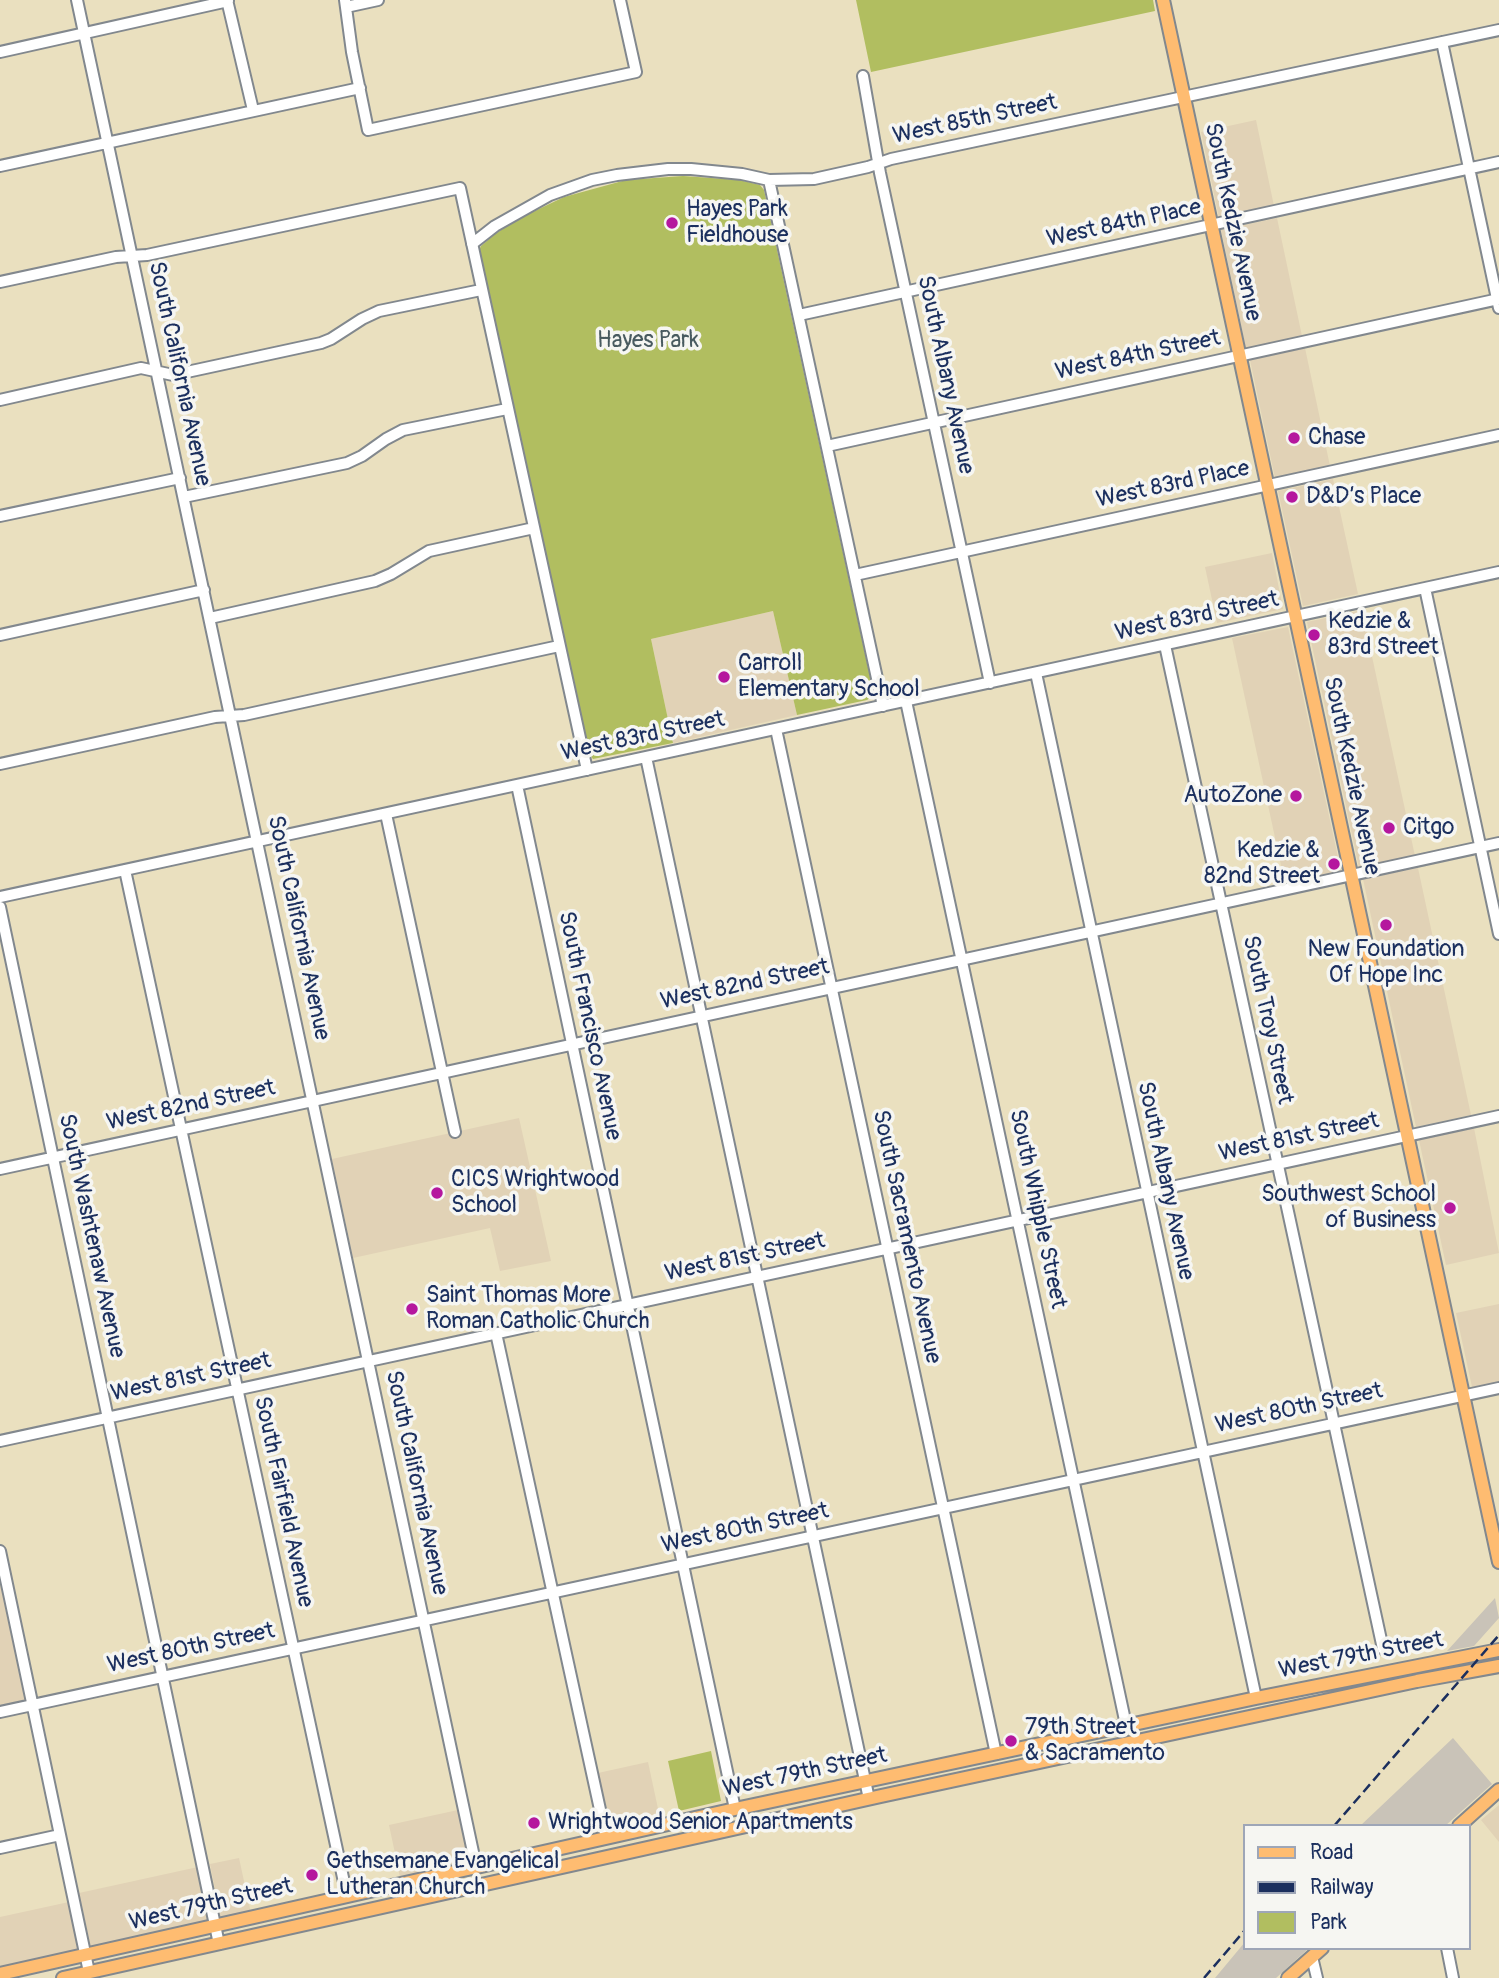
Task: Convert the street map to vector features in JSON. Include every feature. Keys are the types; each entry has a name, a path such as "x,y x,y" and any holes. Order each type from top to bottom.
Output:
{"main road":[{"name":"South Kedzie Avenue","path":"1163,0 1499,1562"},
{"name":"West 79th Street","path":"0,1974 735,1809 1126,1725 1499,1650"},
{"name":"West 79th Street","path":"63,1978 869,1799 1464,1671 1499,1666"},
{"path":"1460,1824 1499,1790"},
{"path":"1288,1978 1317,1952"}],"street":[{"name":"South California Avenue","path":"77,0 476,1866"},
{"path":"377,0 346,3 352,52 369,130 636,72 620,0"},
{"path":"0,52 228,1 253,110"},
{"name":"West 85th Street","path":"472,244 495,226 550,195 617,175 691,169 742,174 769,180 814,179 1499,30"},
{"path":"1442,42 1498,302"},
{"name":"South Albany Avenue","path":"863,76 879,164 990,683"},
{"path":"0,166 360,88"},
{"name":"West 84th Place","path":"799,315 1499,162"},
{"path":"769,180 883,706"},
{"path":"0,282 116,257 147,255 460,188 587,770"},
{"path":"0,400 141,368 173,375 321,343 379,312 481,290"},
{"name":"West 84th Street","path":"827,446 1239,355 1498,302"},
{"path":"184,497 347,463 403,430 507,409"},
{"name":"West 83rd Place","path":"855,575 1499,435"},
{"path":"0,516 180,478"},
{"path":"210,618 375,581 429,551 534,528"},
{"name":"West 83rd Street","path":"0,897 1499,572"},
{"path":"1425,588 1499,934"},
{"path":"0,635 204,590"},
{"name":"South Troy Street","path":"1166,645 1383,1649"},
{"path":"0,764 215,716 244,715 559,646"},
{"name":"South Albany Avenue","path":"1036,673 1256,1698"},
{"name":"South Whipple Street","path":"906,701 1126,1725"},
{"name":"South Sacramento Avenue","path":"776,729 996,1754"},
{"path":"646,757 869,1799"},
{"name":"South Francisco Avenue","path":"517,785 735,1809"},
{"path":"386,814 455,1132"},
{"name":"West 82nd Street","path":"0,1169 1499,843"},
{"name":"South Fairfield Avenue","path":"125,870 347,1896"},
{"name":"South Washtenaw Avenue","path":"0,907 219,1944"},
{"name":"West 81st Street","path":"0,1441 1499,1116"},
{"path":"496,1333 606,1837"},
{"name":"West 80th Street","path":"0,1712 1499,1388"},
{"path":"0,1550 3,1576 89,1972"},
{"path":"0,1848 60,1835"},
{"path":"1447,1950 1453,1978"},
{"path":"1317,1952 1317,1978"}],"shaded area":[{"path":"1256,120 1274,206 1219,218 1201,132"},
{"path":"1277,218 1302,336 1246,349 1221,230"},
{"path":"1305,348 1330,466 1275,478 1250,360"},
{"path":"1333,479 1358,594 1303,606 1278,491"},
{"path":"1272,553 1283,609 1217,623 1205,567"},
{"path":"1362,610 1415,856 1359,868 1307,622"},
{"name":"Carroll Elementary School","path":"773,611 797,715 673,743 651,639"},
{"path":"1288,627 1341,871 1285,884 1232,638"},
{"path":"1418,868 1471,1115 1416,1127 1363,879"},
{"name":"CICS Wrightwood School","path":"519,1118 551,1261 500,1271 490,1228 353,1258 332,1159"},
{"path":"1474,1128 1499,1253 1446,1265 1419,1140"},
{"path":"1499,1304 1499,1382 1472,1387 1456,1313"},
{"path":"0,1583 25,1700 0,1706"},
{"path":"1495,1598 1499,1618 1474,1646 1447,1651"},
{"path":"1453,1738 1492,1784 1447,1824 1362,1824"},
{"path":"648,1762 660,1818 611,1829 598,1773"},
{"path":"1499,1805 1499,1842 1481,1820"},
{"path":"458,1810 468,1860 400,1877 389,1825"},
{"path":"239,1858 251,1913 221,1920 210,1864"},
{"path":"198,1867 209,1923 91,1948 79,1893"},
{"path":"69,1902 78,1950 0,1967 0,1917"},
{"path":"1244,1943 1244,1950 1307,1950 1276,1978 1215,1978"}],"green space":[{"path":"856,0 1153,0 1155,11 871,72"},
{"name":"Hayes Park","path":"683,176 739,180 760,185 764,190 874,695 867,700 797,715 773,611 651,639 673,743 593,759 589,754 479,250 495,234 518,219 564,197 626,180"},
{"path":"711,1751 721,1801 679,1811 668,1761"}],"railway":[{"path":"1336,1824 1499,1635"},
{"path":"1204,1978 1244,1931"}],"place":[{"name":"Hayes Park Fieldhouse","path":"672,223"},
{"name":"Chase","path":"1294,438"},
{"name":"D&D’s Place","path":"1292,497"},
{"name":"Kedzie & 83rd Street","path":"1314,635"},
{"name":"Carroll Elementary School","path":"724,677"},
{"name":"AutoZone","path":"1296,796"},
{"name":"Citgo","path":"1389,828"},
{"name":"Kedzie & 82nd Street","path":"1334,864"},
{"name":"New Foundation Of Hope Inc","path":"1386,925"},
{"name":"CICS Wrightwood School","path":"437,1193"},
{"name":"Southwest School of Business","path":"1450,1208"},
{"name":"Saint Thomas More Roman Catholic Church","path":"412,1309"},
{"name":"79th Street & Sacramento","path":"1011,1741"},
{"name":"Wrightwood Senior Apartments","path":"534,1823"},
{"name":"Gethsemane Evangelical Lutheran Church","path":"312,1875"}]}
